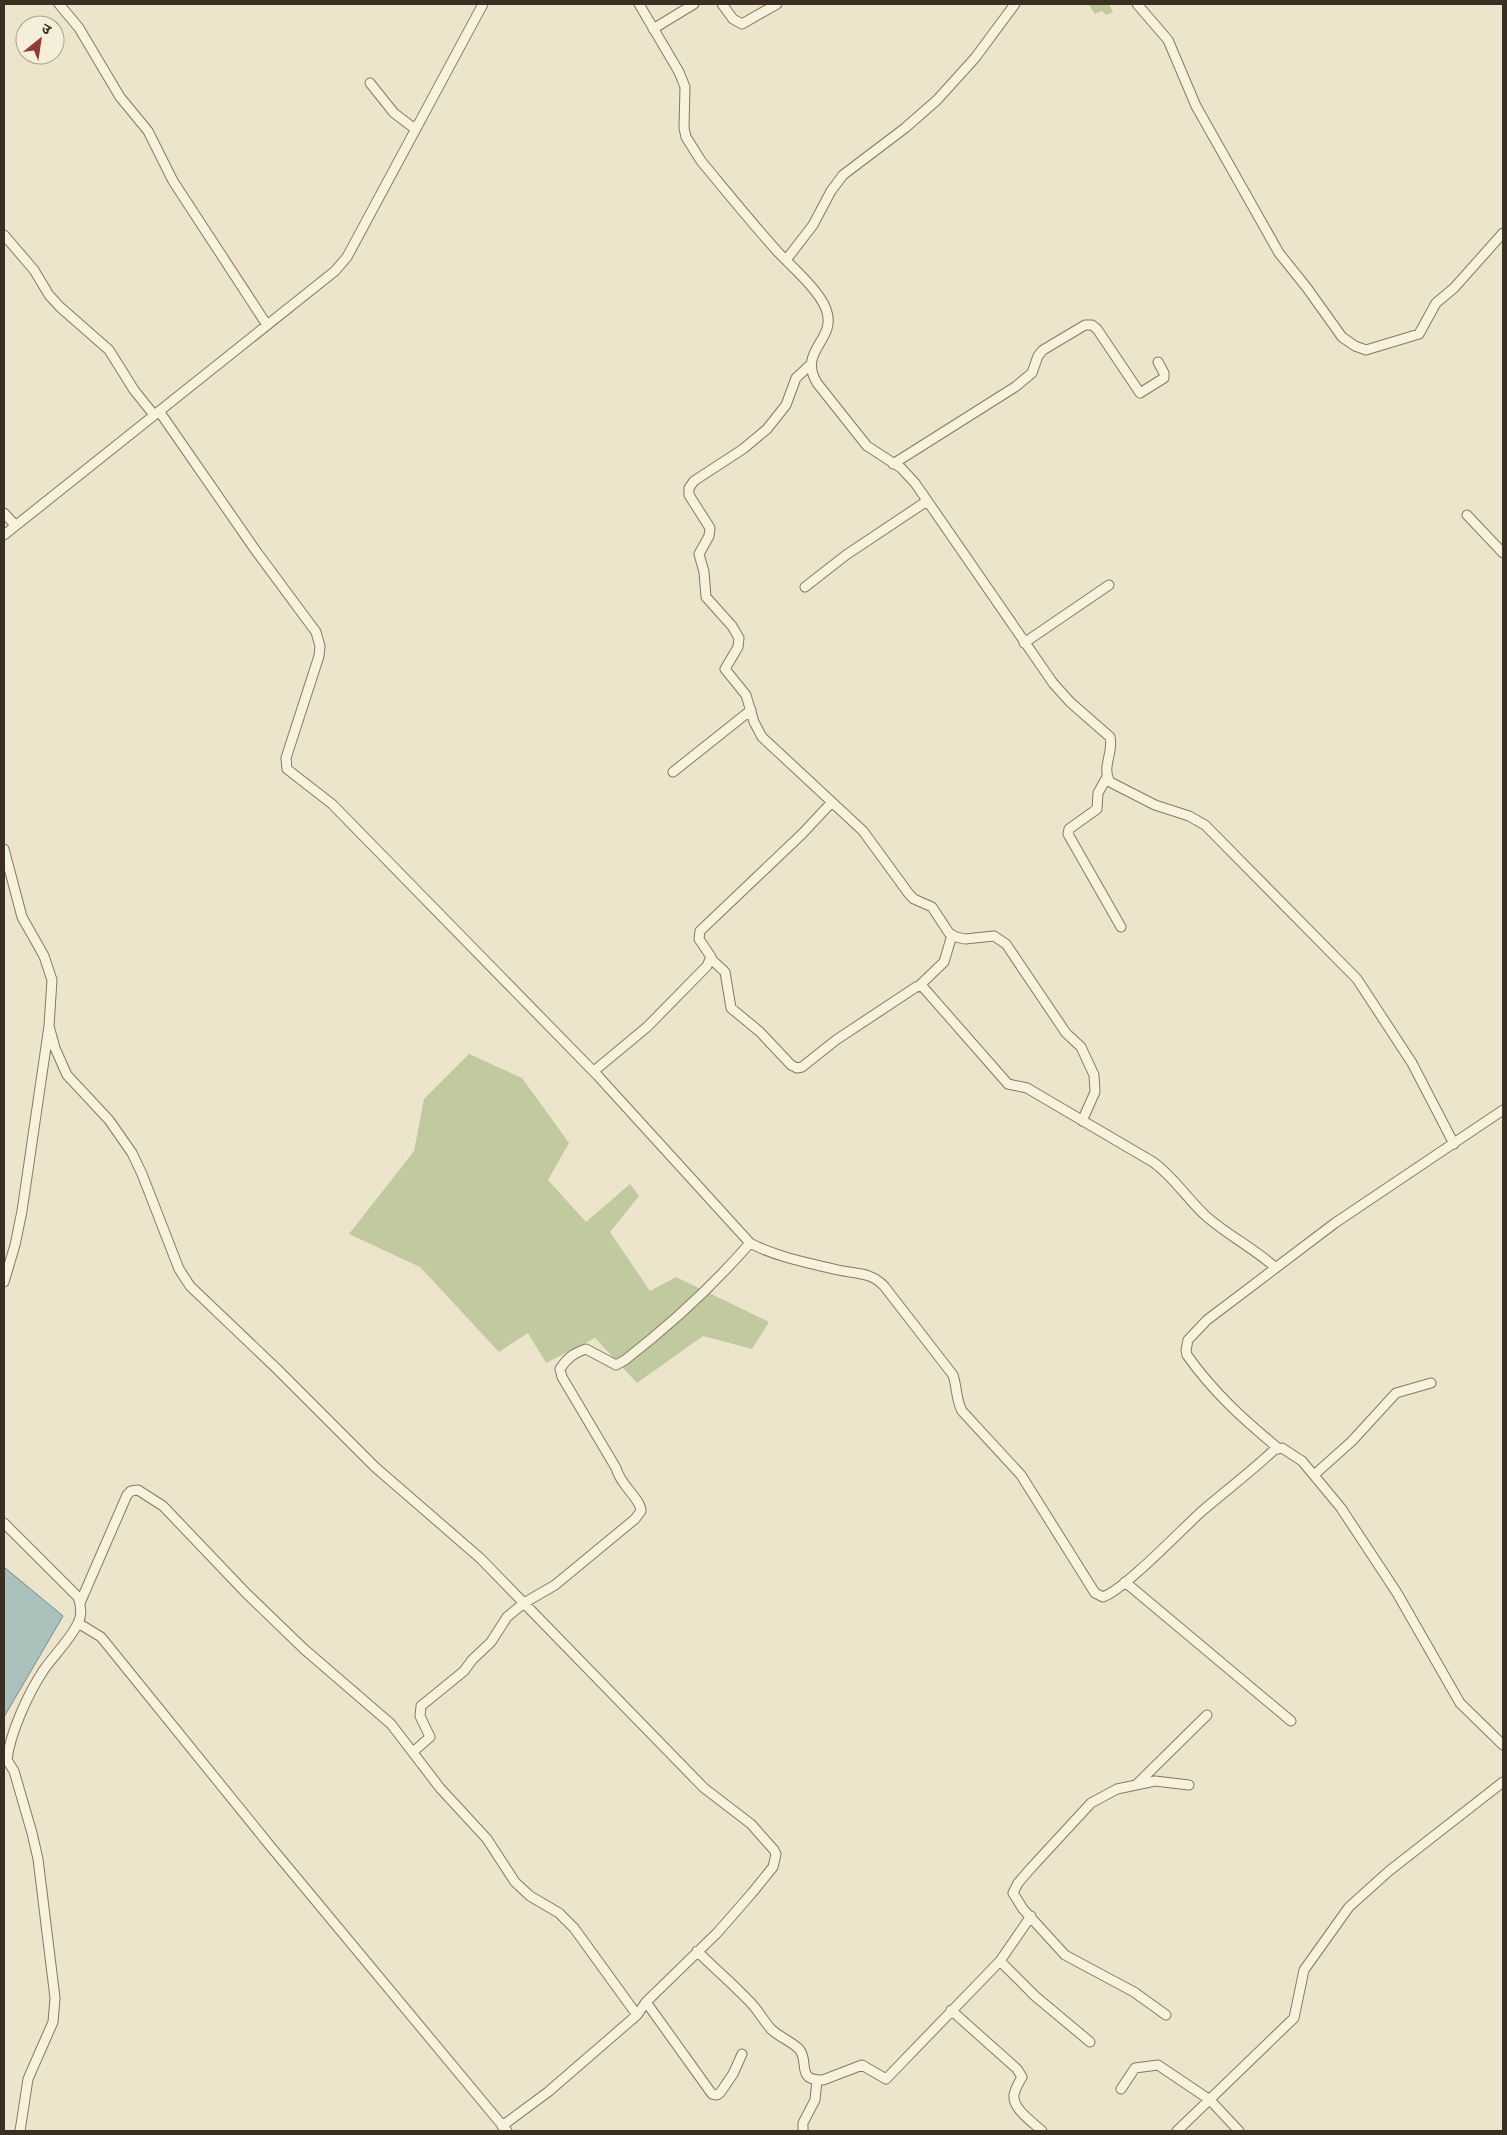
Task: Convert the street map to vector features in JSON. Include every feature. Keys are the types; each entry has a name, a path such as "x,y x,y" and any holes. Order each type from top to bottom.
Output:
{"street":[{"path":"59,4 79,28 120,97 148,131 173,181 267,325"},
{"path":"4,535 335,271 347,257 483,4"},
{"path":"639,4 679,72 685,87 684,128 686,137 701,161 817,295 826,308 828,318 824,337 810,365 796,378 786,405 767,429 743,449 694,481 689,488 689,495 710,528 709,536 699,554 704,572 706,597 732,626 739,638 738,647 725,669 746,695 758,730 769,746 863,831 914,899 932,907 950,933 956,937 965,939 994,936 1006,944 1066,1033 1079,1045 1094,1075 1096,1086 1094,1096 1082,1121"},
{"path":"653,29 694,4"},
{"path":"722,4 733,19 742,24 777,4"},
{"path":"786,260 814,225 831,191 843,174 899,132 937,100 975,58 1015,4"},
{"path":"1137,4 1168,40 1199,113 1287,266 1307,288 1336,329 1348,342 1360,349 1371,350 1400,338 1419,334 1436,303 1454,288 1503,233"},
{"path":"370,83 394,113 415,129"},
{"path":"4,235 34,270 49,294 60,307 109,350 134,390 156,413 316,632 319,640 318,656 286,758 287,769 332,804 594,1072 750,1243 774,1253 840,1271 862,1273 880,1281 952,1375 956,1386 958,1403 962,1411 1021,1475 1095,1593 1103,1596 1106,1595 1125,1582 1203,1511 1278,1448"},
{"path":"893,464 1015,387 1032,373 1038,356 1043,350 1085,325 1092,324 1097,329 1140,393 1164,378 1158,362"},
{"path":"810,365 811,373 817,383 856,434 878,455 908,475 1053,683 1070,702 1110,737 1112,743 1106,769 1110,782 1155,805 1189,816 1205,826 1341,961 1357,979 1412,1063 1454,1144"},
{"path":"805,587 846,555 927,502"},
{"path":"4,513 15,525"},
{"path":"1467,516 1503,553"},
{"path":"1024,643 1109,585"},
{"path":"673,772 751,710"},
{"path":"1107,776 1098,793 1097,809 1069,829 1068,834 1121,928"},
{"path":"832,802 802,834 700,931 699,939 710,954 711,959 725,972 728,1002 731,1008 760,1032 797,1068 810,1062 836,1040 919,986 944,962 952,935 950,933"},
{"path":"4,850 22,917 49,969 52,980 50,1026 22,1211 6,1268 4,1282"},
{"path":"594,1072 647,1027 707,966 711,959"},
{"path":"919,986 926,989 1005,1082 1011,1085 1025,1086 1159,1166 1208,1218 1276,1268"},
{"path":"50,1026 55,1048 67,1075 109,1120 132,1153 181,1273 375,1467 480,1558 704,1788 751,1824 774,1850 776,1854 773,1867 717,1933 646,2002 637,2015 504,2128 101,1637 78,1623"},
{"path":"1503,1110 1336,1223 1276,1268 1198,1329 1188,1340 1186,1350 1193,1364 1228,1405 1278,1448 1294,1454 1341,1508 1396,1593 1460,1703 1503,1745"},
{"path":"413,1752 430,1737 420,1716 421,1706 464,1671 472,1660 491,1642 507,1617 524,1603 555,1585 635,1519 642,1508 618,1478 616,1468 562,1377 560,1369 565,1360 575,1353 586,1349 616,1364 625,1360 678,1318 719,1278 750,1243"},
{"path":"1314,1475 1352,1441 1396,1393 1431,1383"},
{"path":"20,2131 28,2079 52,2022 55,1998 38,1859 14,1771 7,1760 6,1743 43,1672 78,1623 80,1603 127,1495 131,1490 138,1490 163,1506 246,1593 304,1649 391,1724 440,1788 487,1839 515,1882 530,1896 558,1913 574,1928 637,2015"},
{"path":"4,1523 63,1580 78,1597 80,1603"},
{"path":"1125,1582 1291,1721"},
{"path":"1135,1785 1208,1715"},
{"path":"1166,2015 1134,1992 1065,1955 1023,1909 1013,1893 1018,1883 1091,1803 1117,1789 1155,1781 1190,1785"},
{"path":"1178,2131 1294,2018 1304,1970 1349,1907 1389,1871 1503,1782"},
{"path":"697,1952 749,2001 772,2030 797,2047 803,2057 804,2070 809,2077 817,2080 832,2078 862,2065 883,2078 888,2078 951,2010 1000,1961 1031,1916"},
{"path":"1000,1961 1035,1996 1090,2042"},
{"path":"646,2002 712,2094 717,2095 720,2093 733,2074 742,2054"},
{"path":"951,2010 1018,2069 1022,2076 1014,2094 1015,2102 1018,2108 1042,2131"},
{"path":"1121,2089 1135,2068 1158,2065 1210,2100 1239,2131"},
{"path":"803,2131 803,2123 815,2100 817,2080"}],"green space":[{"path":"1088,4 1109,4 1113,12 1106,15 1102,11 1095,14"},
{"path":"469,1054 522,1078 569,1143 548,1180 586,1222 630,1184 639,1196 610,1232 650,1291 676,1277 769,1322 752,1349 703,1336 637,1383 595,1338 546,1363 528,1333 499,1352 420,1267 349,1234 414,1151 424,1099"}],"water":[{"path":"4,1567 63,1616 4,1717"}]}
